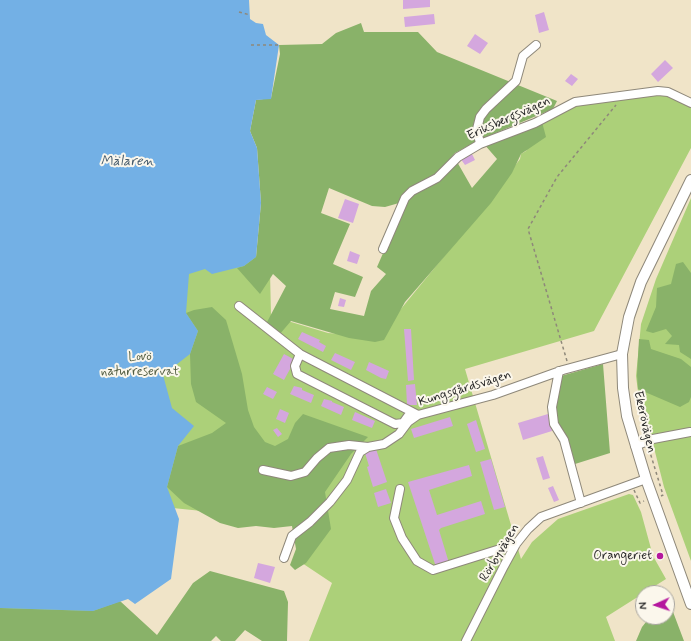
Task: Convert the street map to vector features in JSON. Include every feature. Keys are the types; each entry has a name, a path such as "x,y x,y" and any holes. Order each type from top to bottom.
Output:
{"main road":[{"name":"Ekerövägen","path":"691,180 641,282 629,317 622,354 623,388 627,416 635,446 691,604"}],"street":[{"path":"480,144 477,129 480,117 486,109 516,81 523,56 536,45"},
{"name":"Eriksbergsvägen","path":"383,249 405,198 412,191 437,178 458,157 480,144 535,123 575,102 658,91 668,92 691,104"},
{"path":"239,306 300,354 339,373 414,414 403,422 395,424 297,374 295,366 300,354"},
{"name":"Kungsgårdsvägen","path":"368,447 384,444 399,434 414,414 493,395 559,371 622,354"},
{"path":"559,371 552,407 554,424 564,440 582,503"},
{"path":"635,446 690,432"},
{"path":"263,470 291,476 305,472 317,458 329,448 350,444 368,447"},
{"path":"284,558 292,536 310,522 330,502 347,480 360,452 368,447"},
{"name":"Rörbyvägen","path":"466,641 516,544 528,529 541,517 646,479"},
{"path":"400,489 394,518 402,538 417,561 433,570 516,544"}],"path":[{"path":"239,12 250,15"},
{"path":"251,45 279,45"},
{"path":"569,368 528,229 557,177 624,96"},
{"path":"646,442 663,495"},
{"path":"632,485 640,503"}],"green space":[{"name":"Lovö naturreservat","path":"0,0 270,271 271,316 328,333 365,336 396,315 468,227 520,159 521,154 526,151 542,122 575,105 666,94 691,106 691,148 594,331 465,369 521,559 532,542 558,519 629,494 633,495 641,512 653,556 666,579 657,585 635,585 635,599 606,617 615,641 309,641 332,583 302,563 300,521 153,506 102,588 124,641 0,641"},
{"path":"361,23 364,32 418,32 437,52 557,101 553,109 479,140 455,153 441,170 399,203 385,207 372,206 329,188 321,213 350,224 333,264 363,277 355,297 335,292 330,309 364,316 371,291 386,274 377,267 405,203 415,191 456,160 472,188 497,159 484,144 542,122 546,137 521,154 512,173 491,203 405,302 384,340 375,342 349,338 291,321 279,335 266,324 286,286 273,274 260,294 237,268 244,266 256,257 261,203 257,148 250,131 256,100 271,98 280,54 279,45 322,44 336,33"},
{"path":"691,198 691,561 664,487 653,444 642,423 636,376 641,324 656,279"},
{"path":"683,262 691,273 691,359 680,352 679,345 665,344 672,336 666,329 653,333 646,331 656,307 657,288 671,284 676,264"},
{"path":"212,307 226,320 242,374 248,410 254,427 265,442 275,446 288,439 295,423 303,414 368,437 351,454 325,492 331,529 306,563 295,570 290,565 296,549 292,526 274,528 256,526 238,528 220,523 184,503 167,487 178,446 212,433 226,423 196,402 191,384 190,354 198,331 186,313"},
{"path":"639,339 649,340 651,349 681,359 691,367 691,397 689,402 680,407 638,389 637,375"},
{"path":"603,364 610,453 575,464 565,436 555,417 561,376"},
{"path":"210,571 284,591 288,602 287,641 262,641 245,630 235,641 221,641 216,636 211,641 0,641 0,608 93,611 120,601 157,635 193,583"},
{"path":"675,617 684,641 636,641 644,625 675,625"}],"water":[{"name":"Mälaren","path":"0,0 249,0 250,19 256,23 263,24 266,35 279,45 271,99 256,100 250,131 257,148 261,203 256,257 244,266 212,274 205,269 189,274 186,313 198,331 190,354 163,375 172,408 194,426 178,446 167,487 179,519 171,579 135,604 128,599 93,611 0,608"}],"building":[{"path":"403,0 430,0 430,7 403,9"},
{"path":"544,12 549,30 539,33 535,15"},
{"path":"434,14 435,24 405,27 404,17"},
{"path":"475,34 488,43 480,54 467,46"},
{"path":"665,60 673,68 658,82 651,74"},
{"path":"571,74 578,79 572,86 565,81"},
{"path":"471,152 475,160 465,165 460,158"},
{"path":"345,199 359,204 353,223 338,218"},
{"path":"350,251 360,255 357,264 347,261"},
{"path":"340,298 346,300 344,307 338,306"},
{"path":"404,329 411,329 414,380 408,381"},
{"path":"302,332 320,340 319,342 326,346 323,352 298,339"},
{"path":"335,353 355,362 351,370 331,360"},
{"path":"284,354 295,360 284,380 273,374"},
{"path":"369,362 389,371 386,379 366,370"},
{"path":"415,384 417,405 407,405 406,385"},
{"path":"294,386 302,388 302,390 314,395 311,403 290,394"},
{"path":"267,387 277,392 273,399 263,394"},
{"path":"324,399 344,407 341,415 321,406"},
{"path":"280,409 289,413 285,423 276,419"},
{"path":"355,412 375,421 372,428 352,420"},
{"path":"548,414 552,431 523,440 518,423"},
{"path":"450,417 453,426 414,438 411,429"},
{"path":"476,420 485,449 476,452 467,424"},
{"path":"277,428 282,434 278,437 273,430"},
{"path":"376,449 387,482 373,487 367,467 369,466 365,453"},
{"path":"543,456 550,478 543,480 536,458"},
{"path":"491,459 505,507 494,510 480,462"},
{"path":"469,465 472,476 429,490 437,515 481,501 485,514 441,528 439,530 449,563 436,567 408,482"},
{"path":"553,486 559,500 554,502 548,488"},
{"path":"386,489 391,503 378,507 374,493"},
{"path":"258,563 275,567 270,583 254,578"}],"place":[{"name":"Orangeriet","path":"660,556"}]}
